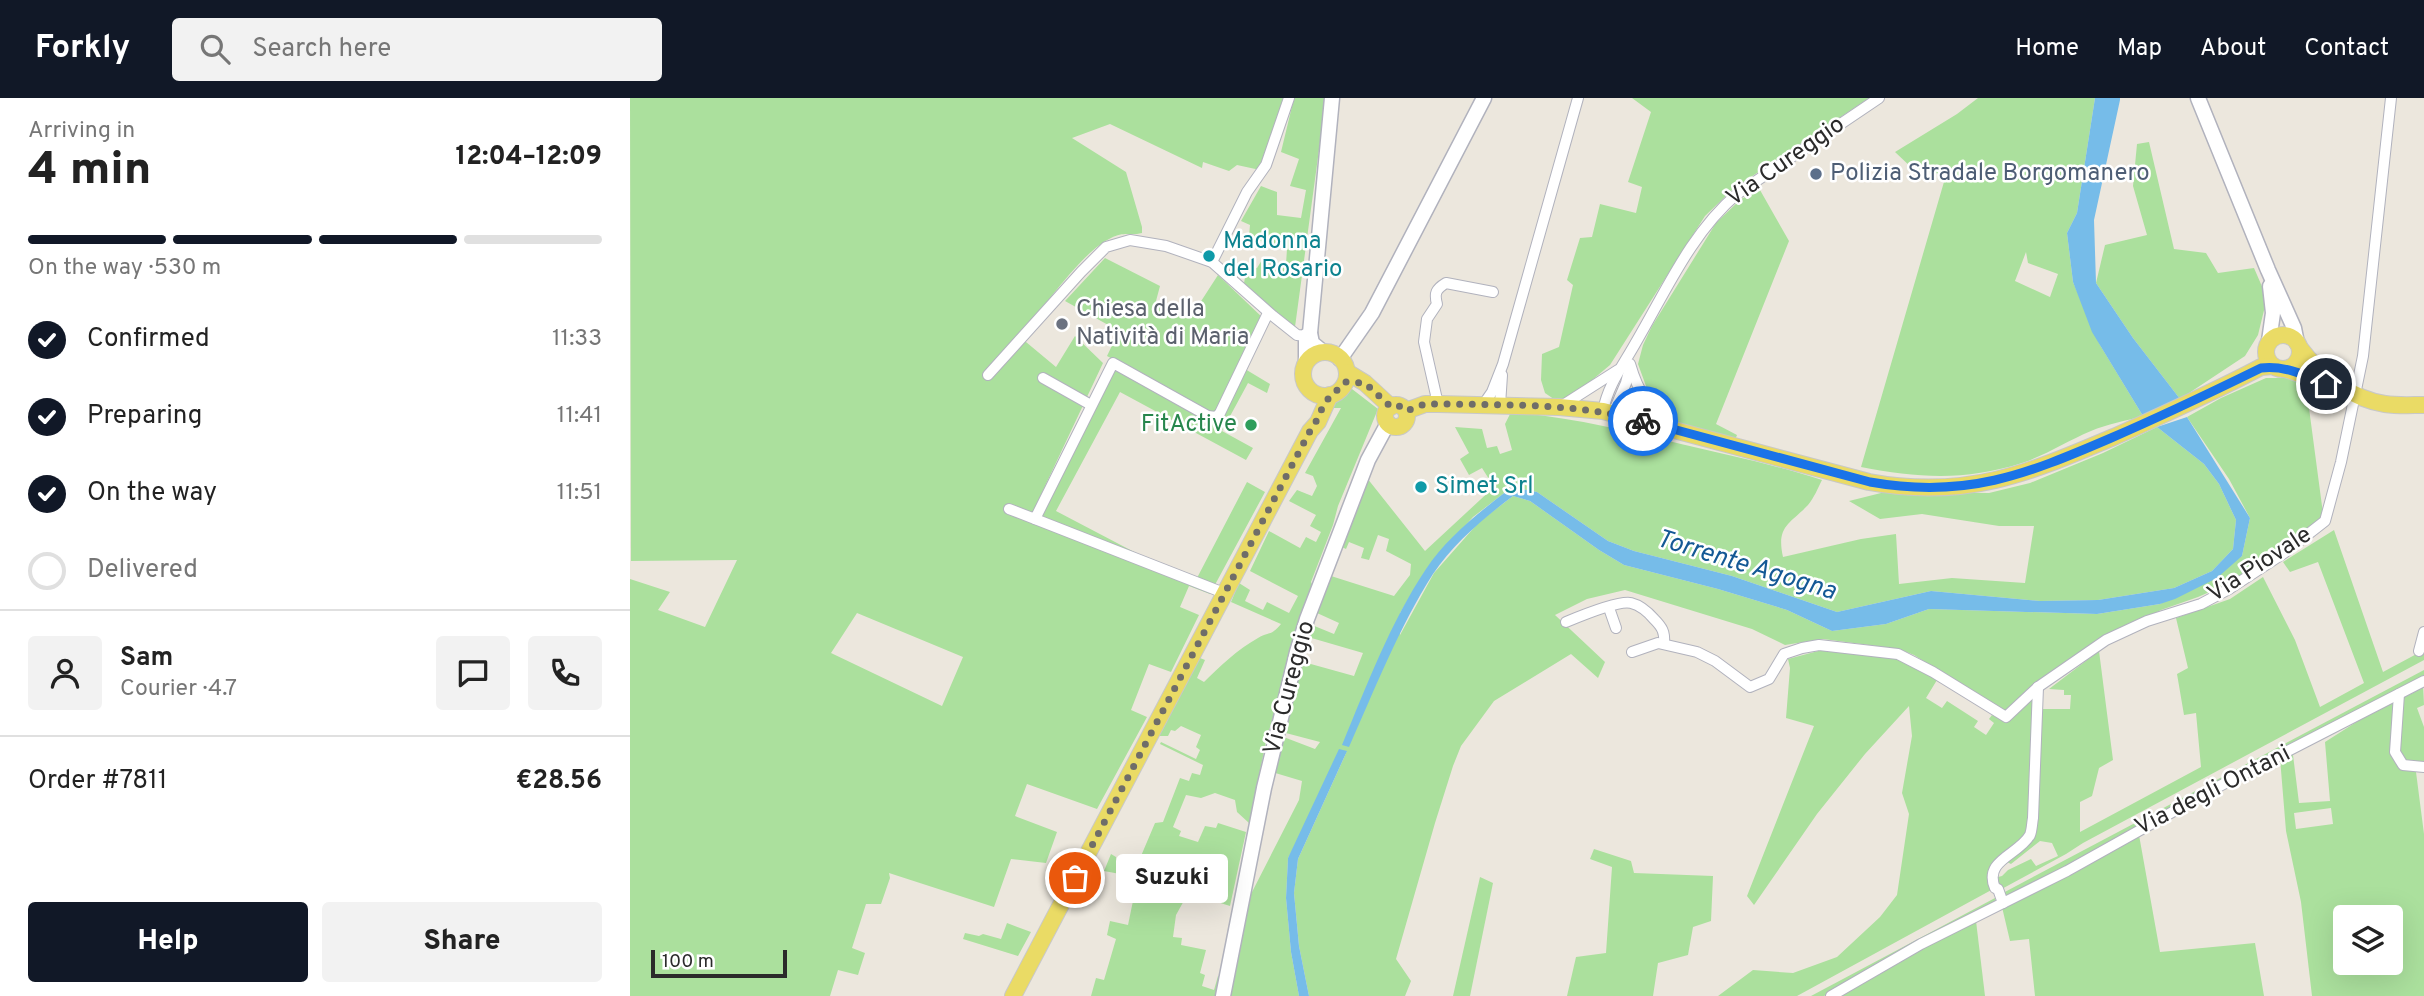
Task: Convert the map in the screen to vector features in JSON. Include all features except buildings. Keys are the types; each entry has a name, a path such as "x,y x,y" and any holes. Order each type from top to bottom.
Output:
{"main road":[{"path":"1332,98 1307,362 1303,372 1305,382 1311,390 1323,394 1339,390 1344,370 1372,313 1485,98"},
{"path":"2198,98 2299,345 2307,358 2348,391"},
{"path":"2268,270 2273,313 2273,357"},
{"path":"1308,335 1312,343 1323,352"},
{"path":"2273,357 2273,337 2284,335 2299,345"},
{"path":"1307,362 1314,355 1331,353 1344,370 1365,383 1395,414 1425,404 1559,407 1608,412 1870,482 1894,487 1935,488 1982,484 2058,461 2195,400 2273,357 2295,364 2299,345"},
{"path":"2273,357 2326,384 2385,404 2424,405"},
{"path":"1013,996 1310,431 1323,394"},
{"name":"Via Cureggio","path":"1223,996 1264,788 1297,652 1368,460 1395,414"}],"street":[{"path":"1212,262 1247,192 1266,165 1289,98"},
{"path":"1483,405 1492,392 1503,364 1578,98"},
{"name":"Via Cureggio","path":"1636,343 1668,286 1715,213 1737,194 1879,98"},
{"name":"Via Piovale","path":"1664,643 1697,652 1715,661 1750,687 1769,679 1784,654 1802,648 1819,645 1898,654 1934,672 2006,717 2038,687 2106,640 2147,621 2201,604 2284,553 2325,521 2348,391 2363,356 2391,98"},
{"path":"988,375 1106,247 1130,240 1167,246 1212,262 1268,313 1297,335 1308,335"},
{"path":"1438,404 1424,342 1427,319 1437,304 1434,296 1437,289 1446,283 1493,292"},
{"path":"1035,519 1113,363 1208,416 1216,417 1268,313"},
{"path":"1608,412 1626,383 1636,343"},
{"path":"1608,412 1608,389 1636,343"},
{"path":"1500,405 1503,364"},
{"path":"1630,364 1644,401 1674,429"},
{"path":"1559,407 1619,370"},
{"path":"1043,378 1091,405"},
{"path":"1009,509 1224,593"},
{"path":"1566,622 1624,602 1634,603 1651,615 1662,627 1665,635 1664,643 1632,652"},
{"path":"1609,608 1616,628"},
{"path":"2419,651 2424,632"},
{"name":"Via degli Ontani","path":"1831,996 1921,944 2067,871 2210,791 2424,681"},
{"path":"2003,903 1992,882 1992,873 1998,863 2030,834 2033,818 2038,687"},
{"path":"2399,694 2395,752 2403,765 2424,767"}],"green space":[{"path":"630,98 1286,98 1260,170 1237,165 1229,171 1203,162 1202,168 1110,124 1072,138 1126,172 1142,233 1111,238 1087,255 1020,337 1056,367 1075,336 1103,363 1037,503 1042,505 1114,369 1210,423 1215,414 1107,356 1119,331 1065,301 1105,258 1160,286 1156,301 1175,311 1181,301 1196,309 1218,275 1264,319 1240,366 1270,384 1267,393 1248,383 1222,431 1253,448 1246,460 1120,392 1056,511 1178,575 1197,578 1247,482 1265,492 1210,594 1189,586 1180,607 1199,615 1171,672 1149,664 1131,710 1147,717 1097,809 1027,784 1015,816 1057,832 1046,863 1011,859 994,907 889,873 890,878 881,904 866,904 852,948 865,953 858,975 838,970 830,996 630,996 630,579 670,592 658,610 705,627 737,560 631,561","holes":["857,613 963,657 942,706 831,653"]},
{"path":"1294,98 1326,98 1295,327 1244,283 1247,267 1257,268 1262,260 1286,264 1287,249 1249,236 1250,225 1241,221 1261,186 1277,192 1277,215 1301,218 1306,190 1290,186 1299,159 1281,152"},
{"path":"1632,98 1869,98 1733,189 1705,216 1610,365 1585,386 1558,402 1545,393 1541,380 1542,354 1559,347 1573,285 1567,280 1580,238 1592,237 1600,204 1636,213 1642,187 1628,182 1651,112"},
{"path":"1978,98 2095,98 2077,213 2067,233 2073,282 2100,345 2143,416 2097,429 2022,463 1981,473 1942,476 1902,474 1861,467 1946,175 1913,169 1895,152","holes":["2026,252 2028,263 2058,274 2050,297 2015,281"]},
{"path":"2149,142 2174,249 2206,253 2218,273 2254,268 2267,298 2258,335 2245,356 2180,399 2133,338 2096,283 2105,245 2147,235 2133,186 2137,144"},
{"path":"1760,190 1789,241 1716,424 1737,435 1735,440 1678,423 1650,397 1638,364 1652,326 1716,223 1741,199"},
{"path":"2266,378 2305,378 2324,521 2228,584 2161,610 2097,643 2007,714 1914,655 1899,649 1823,639 1785,645 1752,629 1625,590 1587,599 1555,615 1605,662 1598,678 1571,654 1494,701 1461,746 1435,823 1396,959 1411,981 1405,996 1309,996 1299,946 1294,893 1298,859 1347,751 1288,858 1286,898 1291,952 1299,996 1229,996 1251,894 1299,800 1302,781 1272,772 1281,736 1315,749 1320,742 1282,732 1300,661 1354,676 1363,653 1308,637 1312,625 1334,634 1339,623 1317,613 1331,576 1394,596 1410,575 1411,564 1386,551 1389,539 1378,535 1369,560 1361,558 1364,548 1349,542 1346,549 1340,546 1367,478 1425,551 1494,487 1482,468 1469,475 1460,459 1469,453 1455,427 1482,429 1487,448 1497,446 1500,454 1512,450 1505,424 1511,412 1554,417 1639,434 1822,480 1810,502 1786,526 1781,538 1783,557 1896,534 1899,584 1952,578 2025,583 2034,526 1999,526 1922,514 1880,519 1849,501 1885,492 1989,493 2030,483 2157,427 2204,464 2219,484 2236,520 2233,549 2212,571 2174,588 2098,600 2040,601 1931,591 1837,612 1732,576 1634,551 1608,541 1537,492 1512,487 1473,517 1428,567 1400,613 1400,635 1434,573 1479,522 1513,496 1530,501 1624,565 1787,610 1832,631 1886,624 1929,609 2097,614 2160,604 2242,556 2250,518 2229,479 2187,417"},
{"path":"1344,389 1352,389 1378,409 1338,506 1311,582 1313,587 1267,737 1249,823 1237,812 1235,800 1215,793 1201,798 1186,795 1173,827 1181,831 1179,836 1198,842 1205,826 1216,828 1218,823 1246,832 1230,906 1125,873 1104,871 1111,854 1116,857 1117,865 1131,872 1155,878 1159,872 1150,868 1141,856 1155,823 1163,822 1180,778 1189,781 1192,773 1200,775 1203,765 1160,744 1161,742 1196,759 1200,750 1196,747 1201,735 1181,726 1175,731 1171,730 1168,736 1159,736 1200,658 1205,660 1197,678 1204,682 1236,653 1281,624 1231,602 1239,583 1250,590 1245,601 1263,610 1267,602 1289,613 1298,596 1250,571 1269,531 1300,548 1306,537 1316,542 1321,532 1310,526 1316,515 1289,501 1297,490 1312,496 1317,486 1313,476 1305,473 1341,408 1329,408 1336,394"},
{"path":"2334,530 2383,672 2424,650 2424,660 1998,891 1998,877 2008,870 2031,859 2036,866 2058,856 2052,843 2040,841 2011,864 2007,862 2033,838 1998,864 1995,888 1797,996 1718,996 1753,970 1793,973 1837,957 1880,917 1897,895 1909,814 1902,793 1912,736 1909,706 1865,754 1817,814 1754,905 1747,896 1814,726 1786,718 1790,668 1788,659 1822,650 1894,658 1919,668 1937,680 1926,698 1942,708 1947,701 1978,721 1974,727 1986,735 1994,723 1989,719 1992,715 2003,721 2038,687 2038,709 2070,709 2071,695 2064,695 2064,690 2049,689 2099,651 2113,760 2099,768 2092,796 2080,802 2080,832 2201,767 2196,713 2184,715 2177,674 2188,668 2176,618 2230,599 2263,577 2295,640 2320,707 2364,683 2318,562 2290,572 2283,562"},
{"path":"2424,670 2424,675 2071,865 2003,898 2001,894"},
{"path":"2423,684 2424,705 2417,708 2424,727 2424,771 2416,772 2424,834 2424,996 2312,996 2301,902 2286,831 2280,758 2293,755 2299,803 2330,801 2325,742 2380,707 2413,693","holes":["2331,808 2333,824 2296,829 2294,813"]},
{"path":"2139,835 2160,952 2255,943 2264,996 2035,996 2029,939 2010,941 2002,907"},
{"path":"1594,849 1631,861 1634,873 1713,876 1711,921 1693,927 1688,955 1658,963 1653,996 1567,996 1576,957 1606,953 1612,867 1590,859"},
{"path":"1480,877 1493,883 1470,996 1453,996"},
{"path":"1126,878 1186,897 1176,915 1173,937 1182,938 1181,945 1206,950 1200,973 1205,975 1202,986 1214,990 1218,976 1221,978 1217,996 1091,996 1096,978 1104,980 1116,939 1107,935 1110,921 1128,925 1134,896 1121,893"},
{"path":"1995,898 1996,902 1824,996 1811,996"},
{"path":"1976,921 1985,996 1840,996 1882,969"},
{"path":"1007,923 1031,932 1018,956 963,939 965,933 1001,939"}],"water":[{"path":"2095,98 2120,98 2094,220 2096,283 2133,338 2180,399 2143,416 2092,332 2073,282 2067,233 2077,213"},
{"path":"2187,417 2250,518 2242,556 2217,578 2175,599 2097,614 1929,609 1886,624 1832,631 1787,610 1624,565 1530,501 1513,496 1470,532 1433,574 1398,637 1349,747 1342,745 1390,633 1426,569 1455,535 1512,487 1537,492 1608,541 1634,551 1732,576 1837,612 1931,591 2040,601 2098,600 2174,588 2212,571 2233,549 2236,520 2219,484 2204,464 2157,427"},
{"path":"1339,749 1347,751 1298,859 1294,893 1299,946 1309,996 1299,996 1291,952 1286,898 1288,858"}],"way so far":[{"path":"1075,878 1310,431 1318,422 1330,395 1339,390 1345,382 1365,383 1391,407 1399,406 1406,411 1425,404 1559,407 1603,411 1643,421"}],"place":[{"name":"Polizia Stradale Borgomanero","path":"1816,174"},
{"name":"Madonna del Rosario","path":"1209,256"},
{"name":"Chiesa della Natività di Maria","path":"1062,324"},
{"name":"FitActive","path":"1251,425"},
{"name":"Simet Srl","path":"1421,487"},
{"name":"Suzuki","path":"1075,878"}],"route":[{"path":"1643,421 1870,482 1894,487 1955,487 1982,484 2035,470 2141,425 2261,368 2273,366 2326,384"}],"water label":[{"name":"Torrente Agogna","path":"1746,566"}]}
